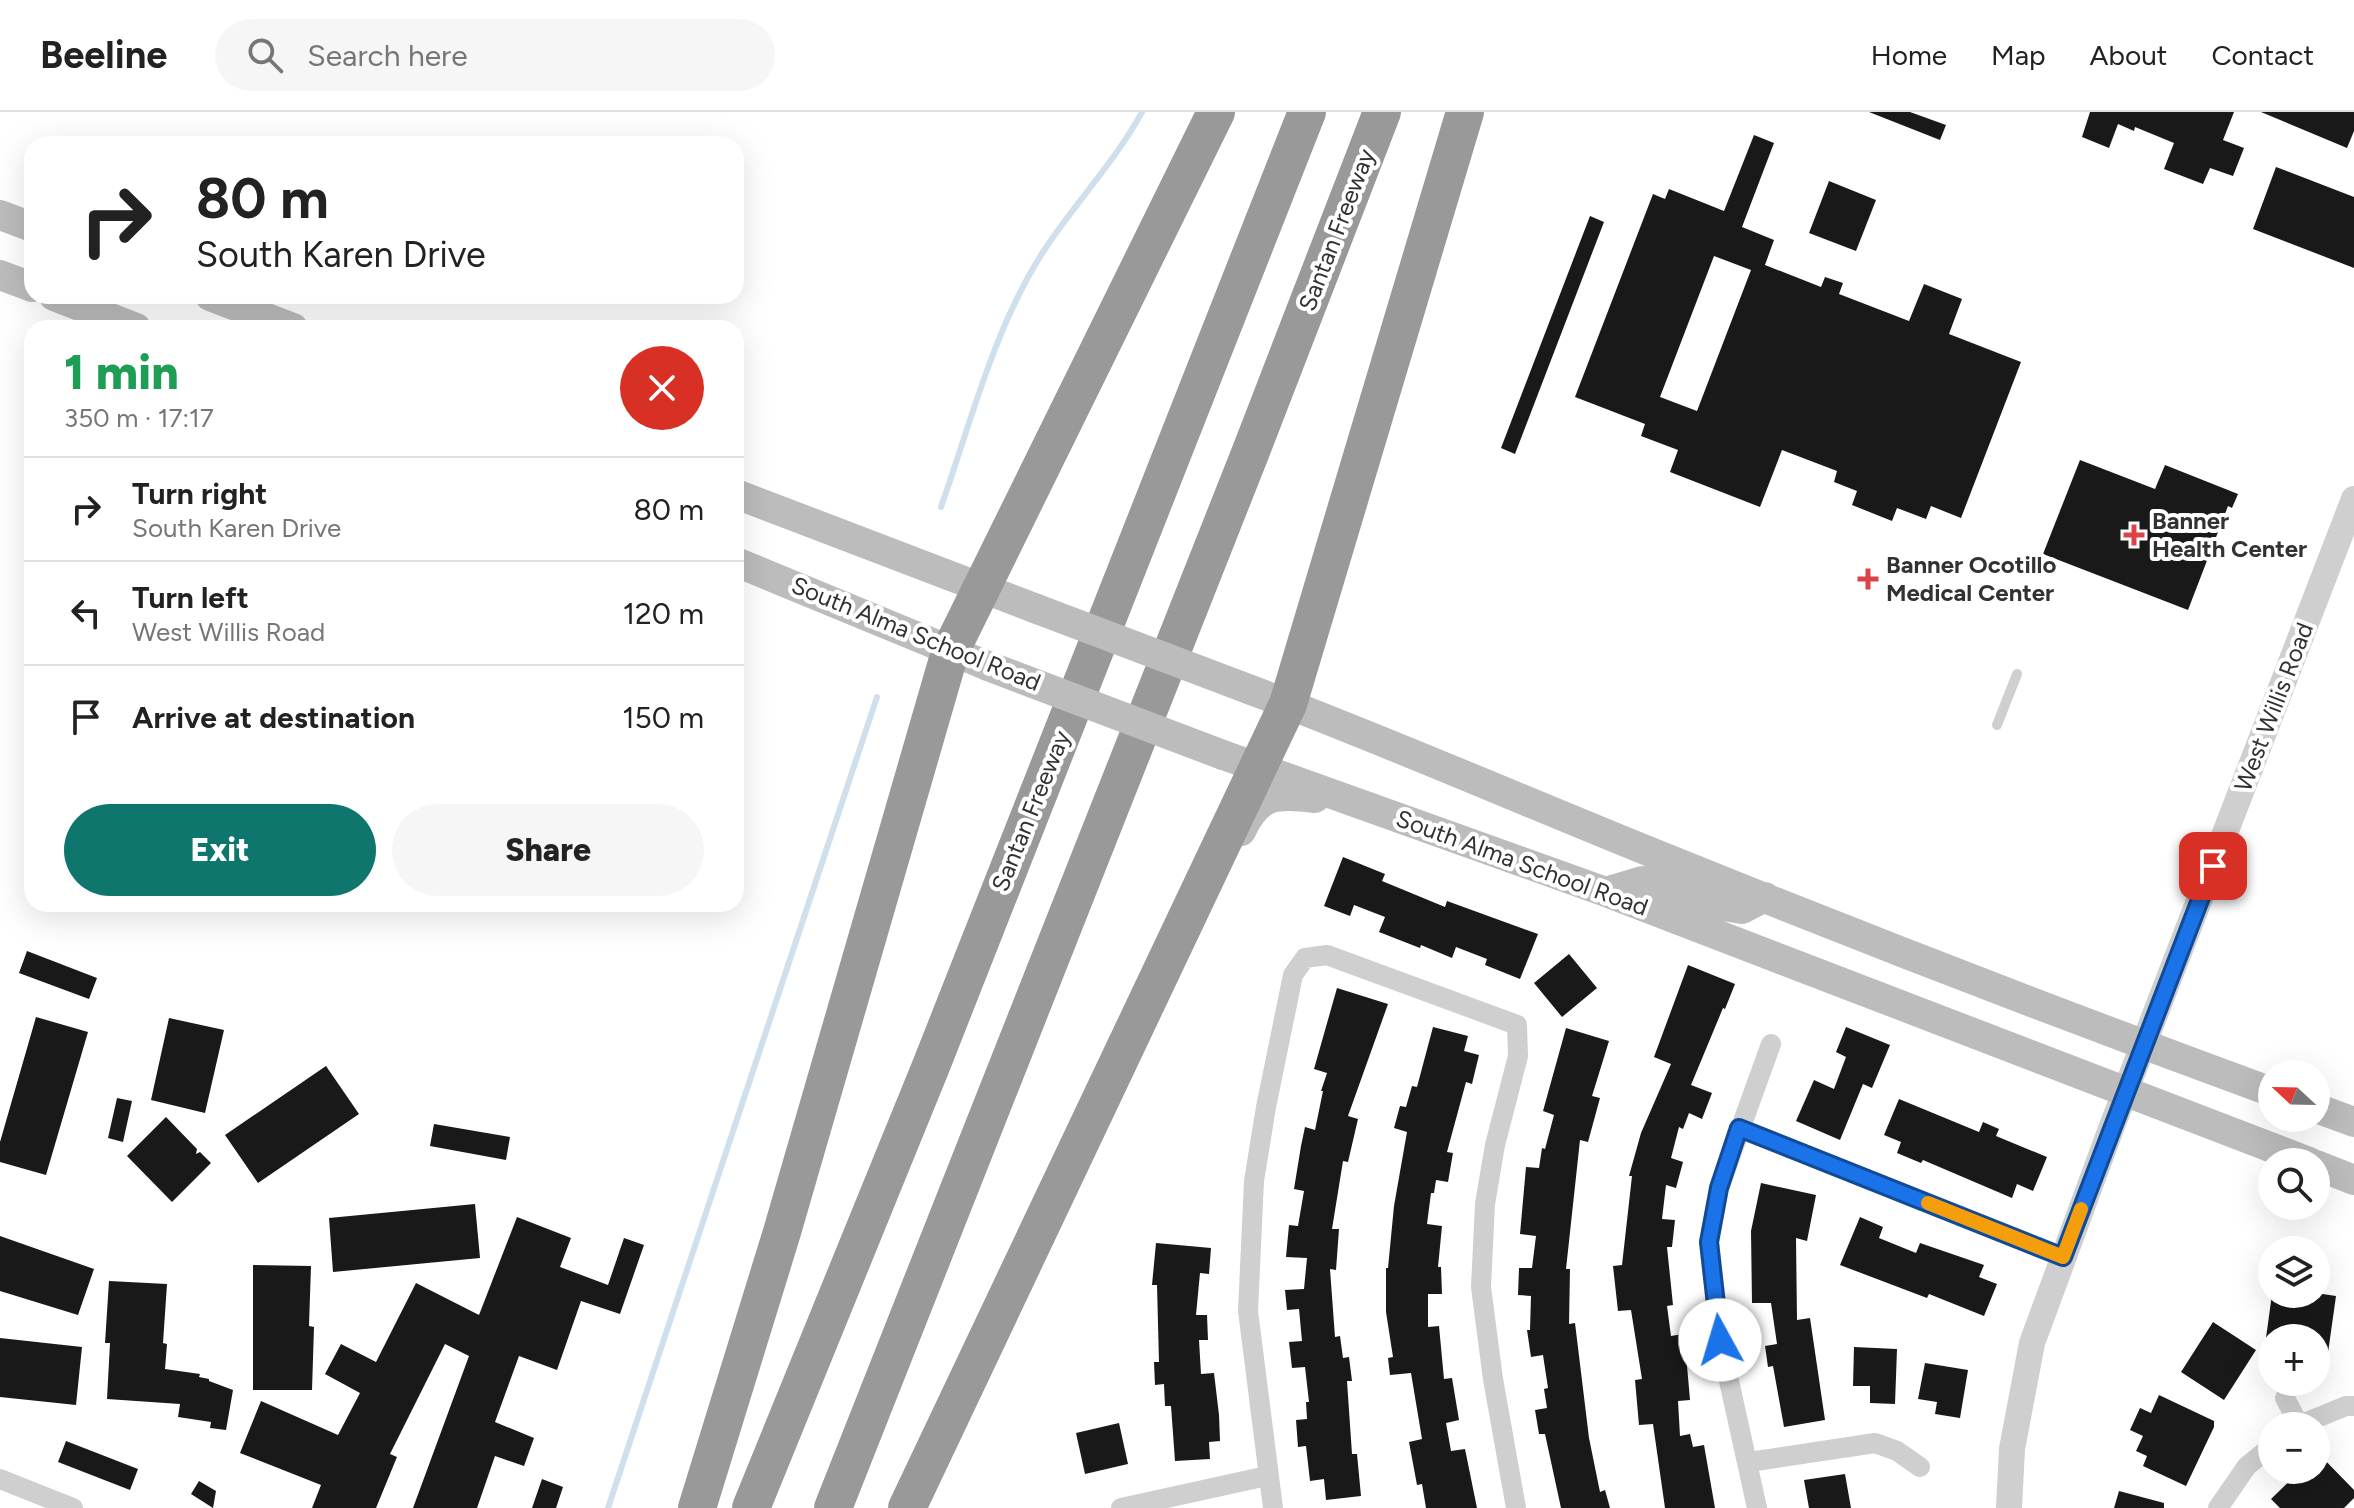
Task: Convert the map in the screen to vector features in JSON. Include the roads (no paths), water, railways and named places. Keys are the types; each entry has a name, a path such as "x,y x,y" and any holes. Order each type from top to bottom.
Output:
{"highway":[{"path":"697,1508 782,1232 950,652 1216,112"},
{"name":"Santan Freeway","path":"751,1508 931,1066 1307,112"},
{"name":"Santan Freeway","path":"833,1508 1246,466 1382,112"},
{"path":"907,1508 1094,1112 1240,761 1288,704 1465,112"}],"main road":[{"path":"0,215 24,224"},
{"path":"0,275 24,284"},
{"path":"74,304 116,320"},
{"path":"231,304 272,320"},
{"path":"744,497 1288,704 1765,897 2143,1046 2258,1087"},
{"name":"South Alma School Road","path":"744,565 950,652 1240,761 1606,892 2273,1148"},
{"path":"1094,1112 1127,1069 1251,810 1265,799 1291,795 1356,803"},
{"path":"1606,892 1643,881 1718,905 1742,909 1765,897"},
{"path":"2330,1113 2354,1122"},
{"path":"2330,1171 2354,1180"}],"street":[{"name":"West Willis Road","path":"2009,1508 2012,1449 2032,1343 2354,499"},
{"path":"1273,1508 1248,1311 1254,1181 1293,975 1305,958 1327,955 1517,1025 1518,1056 1495,1145 1485,1204 1481,1287 1493,1379 1516,1508"},
{"path":"1757,1508 1720,1340 1709,1242 1719,1188 1771,1044"},
{"path":"1739,1128 2063,1257"},
{"path":"2285,1398 2292,1412"},
{"path":"2330,1412 2354,1406"},
{"path":"1749,1462 1875,1443 1897,1451 1920,1467"},
{"path":"2218,1508 2247,1466 2258,1457"},
{"path":"1121,1508 1267,1476"},
{"path":"0,1479 73,1508"}],"lane":[{"path":"1997,725 2017,674"}],"waterway":[{"path":"941,507 997,344 1026,281 1055,234 1120,148 1142,112"},
{"path":"608,1508 877,697"}],"place":[{"name":"Banner Health Center","path":"2134,535"},
{"name":"Banner Ocotillo Medical Center","path":"1868,579"}]}
